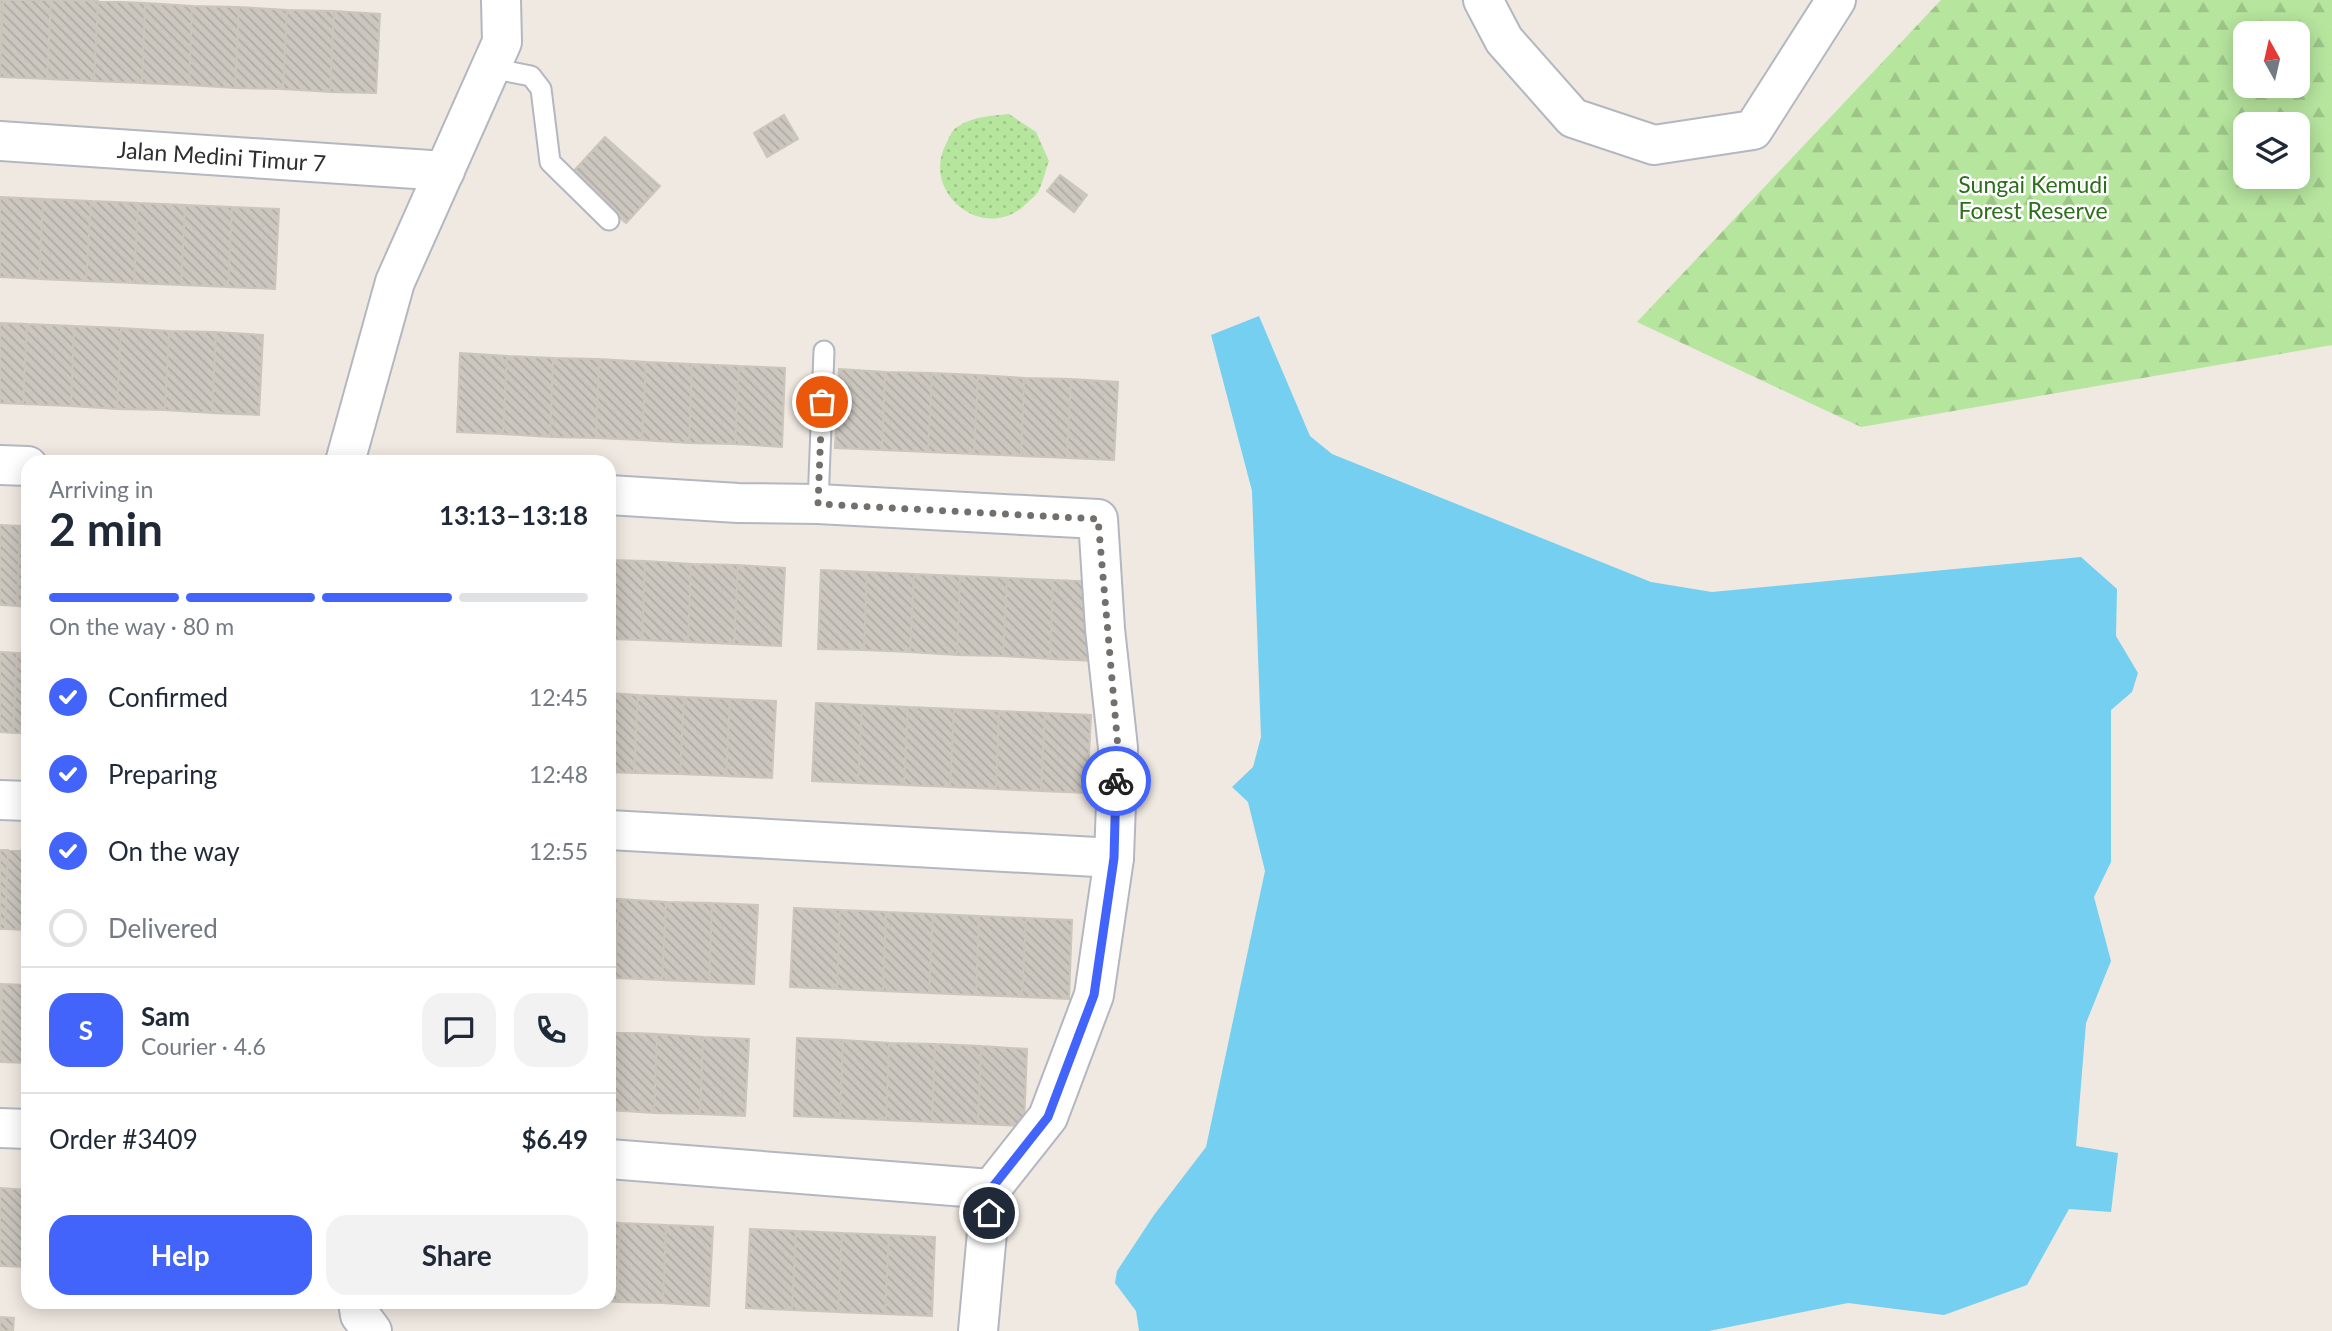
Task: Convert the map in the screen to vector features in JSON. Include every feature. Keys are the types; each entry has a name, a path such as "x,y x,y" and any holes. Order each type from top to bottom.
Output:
{"street":[{"path":"347,455 395,282 502,42 501,0"},
{"path":"1483,0 1504,40 1573,118 1654,145 1754,130 1836,0"},
{"name":"Jalan Medini Timur 7","path":"0,141 445,171"},
{"path":"0,465 21,466"},
{"path":"616,495 1098,519 1118,748 1114,858 1094,995 1048,1117 991,1189 978,1331"},
{"path":"0,800 21,801"},
{"path":"616,830 1114,858"},
{"path":"0,1128 21,1129"},
{"path":"616,1160 991,1189"},
{"path":"359,1309 360,1315 372,1331"}],"lane":[{"path":"490,68 531,76 541,89 550,162 609,220"},
{"path":"818,504 824,351"}],"green space":[{"name":"Sungai Kemudi Forest Reserve","path":"1941,0 2332,0 2332,345 1861,427 1637,322"},
{"path":"1009,114 1036,132 1049,161 1038,192 1027,203 1011,215 993,219 976,216 961,208 949,196 942,180 940,163 946,144 954,130 963,123"}],"water":[{"path":"1259,316 1310,436 1332,454 1651,582 1712,592 2081,557 2117,589 2116,636 2138,673 2132,692 2111,710 2111,862 2094,897 2111,961 2086,1023 2076,1146 2118,1153 2111,1212 2069,1209 2027,1285 1944,1315 1848,1303 1709,1331 1139,1331 1136,1311 1115,1283 1117,1271 1154,1215 1206,1147 1265,871 1248,802 1232,787 1253,767 1261,737 1252,491 1211,335"}],"building":[{"path":"0,0 3,0 0,76"},
{"path":"3,0 51,0 47,79 0,77"},
{"path":"51,0 98,1 94,81 47,79"},
{"path":"98,1 145,3 142,83 94,81"},
{"path":"145,3 192,6 189,85 142,83"},
{"path":"192,6 239,7 235,88 189,85"},
{"path":"239,7 287,10 283,89 235,88"},
{"path":"287,10 334,11 330,92 283,89"},
{"path":"334,11 380,14 376,93 330,92"},
{"path":"784,115 798,139 767,157 754,133"},
{"path":"605,137 660,186 626,223 571,174"},
{"path":"1060,175 1087,195 1074,212 1047,191"},
{"path":"0,197 43,199 39,279 0,277"},
{"path":"43,199 91,201 86,281 39,279"},
{"path":"91,201 138,203 134,283 86,281"},
{"path":"138,203 185,205 181,285 134,283"},
{"path":"185,205 232,207 228,287 181,285"},
{"path":"232,207 279,209 275,289 228,287"},
{"path":"0,323 27,324 23,404 0,403"},
{"path":"27,324 74,326 71,406 23,404"},
{"path":"74,326 121,328 117,409 71,406"},
{"path":"121,328 169,331 165,410 117,409"},
{"path":"169,331 216,332 212,413 165,410"},
{"path":"216,332 263,335 259,415 212,413"},
{"path":"460,353 507,356 503,434 457,432"},
{"path":"507,356 553,358 550,437 503,434"},
{"path":"553,358 599,359 596,438 550,437"},
{"path":"599,359 646,362 642,440 596,438"},
{"path":"646,362 692,364 689,443 642,440"},
{"path":"692,364 739,366 735,444 689,443"},
{"path":"739,366 785,368 782,447 735,444"},
{"path":"839,369 885,372 882,450 835,448"},
{"path":"885,372 932,373 928,452 882,450"},
{"path":"932,373 978,375 974,454 928,452"},
{"path":"978,375 1024,378 1021,456 974,454"},
{"path":"1024,378 1071,379 1067,458 1021,456"},
{"path":"1071,379 1118,382 1114,460 1067,458"},
{"path":"0,525 20,526 17,606 0,605"},
{"path":"20,526 21,606 17,606"},
{"path":"616,560 645,561 642,640 616,639"},
{"path":"645,561 691,564 688,642 642,640"},
{"path":"691,564 738,565 734,644 688,642"},
{"path":"738,565 785,568 781,646 734,644"},
{"path":"821,570 867,572 864,650 818,649"},
{"path":"867,572 914,574 910,652 864,650"},
{"path":"914,574 960,576 957,655 910,652"},
{"path":"960,576 1007,578 1003,656 957,655"},
{"path":"1007,578 1053,580 1050,659 1003,656"},
{"path":"1053,580 1099,582 1096,661 1050,659"},
{"path":"0,652 17,653 13,733 0,732"},
{"path":"17,653 21,653 21,733 13,733"},
{"path":"616,693 638,695 634,773 616,772"},
{"path":"638,695 684,697 680,774 634,773"},
{"path":"684,697 730,699 726,776 680,774"},
{"path":"730,699 776,701 772,778 726,776"},
{"path":"816,703 862,705 858,783 812,781"},
{"path":"862,705 908,707 904,785 858,783"},
{"path":"908,707 954,709 950,787 904,785"},
{"path":"954,709 999,711 996,789 950,787"},
{"path":"999,711 1045,713 1041,791 996,789"},
{"path":"1045,713 1091,715 1087,793 1041,791"},
{"path":"0,850 8,850 5,929 0,929"},
{"path":"8,850 21,851 21,930 5,929"},
{"path":"616,899 619,899 616,958"},
{"path":"619,899 666,902 662,980 616,978"},
{"path":"666,902 712,903 709,982 662,980"},
{"path":"712,903 758,905 754,984 709,982"},
{"path":"794,908 840,910 837,989 790,987"},
{"path":"840,910 886,912 883,991 837,989"},
{"path":"886,912 933,914 929,993 883,991"},
{"path":"933,914 979,916 976,995 929,993"},
{"path":"979,916 1026,918 1022,997 976,995"},
{"path":"1026,918 1072,920 1069,999 1022,997"},
{"path":"0,984 2,984 0,1029"},
{"path":"2,984 21,985 21,1063 0,1062"},
{"path":"616,1032 657,1034 654,1113 616,1110"},
{"path":"657,1034 703,1037 700,1114 654,1113"},
{"path":"703,1037 749,1039 745,1116 700,1114"},
{"path":"797,1038 843,1040 840,1118 794,1116"},
{"path":"843,1040 889,1043 886,1120 840,1118"},
{"path":"889,1043 935,1044 932,1122 886,1120"},
{"path":"935,1044 981,1046 978,1124 932,1122"},
{"path":"981,1046 1027,1049 1024,1126 978,1124"},
{"path":"0,1188 21,1190 21,1267 0,1266"},
{"path":"616,1223 620,1223 616,1302"},
{"path":"620,1223 666,1225 663,1303 617,1302"},
{"path":"666,1225 713,1227 709,1306 663,1303"},
{"path":"750,1229 796,1231 792,1310 746,1308"},
{"path":"796,1231 842,1233 838,1312 792,1310"},
{"path":"842,1233 889,1235 885,1314 838,1312"},
{"path":"889,1235 935,1237 932,1316 885,1314"},
{"path":"0,1317 14,1318 13,1331 0,1331"}],"way so far":[{"path":"822,402 818,504 1098,519 1105,629 1118,748 1116,781"}],"route":[{"path":"989,1213 991,1189 1048,1117 1094,995 1114,858 1116,781"}]}
